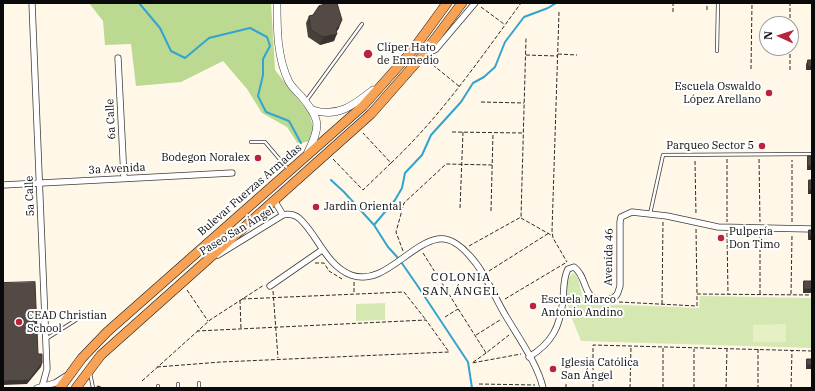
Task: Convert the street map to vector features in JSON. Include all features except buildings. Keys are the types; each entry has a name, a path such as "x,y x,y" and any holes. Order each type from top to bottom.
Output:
{"highway":[{"name":"Bulevar Fuerzas Armadas","path":"60,388 69,374 94,344 363,106 412,50 447,3"},
{"name":"Bulevar Fuerzas Armadas","path":"76,388 89,369 102,354 181,282 357,127 422,56 462,3"}],"street":[{"name":"5a Calle","path":"32,3 47,369 40,387"},
{"path":"277,3 280,55 289,82 313,110 317,131 304,158"},
{"path":"422,56 436,49 475,3"},
{"name":"6a Calle","path":"118,58 124,178"},
{"path":"313,110 328,113 349,109 383,83"},
{"name":"3a Avenida","path":"3,185 232,173"},
{"name":"Paseo San Ángel","path":"274,200 284,215"},
{"name":"Avenida 46","path":"571,267 578,270 588,292 593,298 602,300 614,298 618,294 620,286 621,217 632,212 664,216 718,227 812,229"},
{"name":"Paseo San Ángel","path":"201,265 284,215 290,214 300,219 322,250 343,272 354,276"},
{"path":"354,276 369,277 389,268 432,240 446,240 463,250 483,274 528,355 542,387"},
{"path":"271,286 322,250"},
{"path":"528,355 544,348 555,330 563,301 564,278 568,269 571,267"},
{"path":"40,387 55,383 69,374"}],"lane":[{"path":"717,52 718,3"},
{"path":"306,102 362,24"},
{"path":"250,142 265,142 289,171"},
{"path":"650,214 663,156 812,154"},
{"path":"46,339 76,320"},
{"path":"89,369 93,388"},
{"path":"199,383 199,388"}],"path":[{"path":"475,3 505,25"},
{"path":"328,153 363,190 412,143 460,88 521,3"},
{"path":"673,3 673,12"},
{"path":"707,3 707,10"},
{"path":"751,69 752,3"},
{"path":"790,3 790,16"},
{"path":"559,12 553,235 571,267"},
{"path":"521,217 526,38"},
{"path":"557,54 578,55"},
{"path":"526,55 557,56"},
{"path":"422,56 460,88"},
{"path":"790,56 790,70"},
{"path":"481,102 524,102"},
{"path":"357,127 391,163"},
{"path":"452,132 523,133"},
{"path":"460,208 464,132"},
{"path":"491,211 493,133"},
{"path":"406,256 396,232 404,203 446,164 492,165"},
{"path":"662,305 664,216"},
{"path":"521,217 553,235"},
{"path":"463,250 521,217"},
{"path":"483,274 549,233"},
{"path":"418,248 424,255 486,353"},
{"path":"499,303 567,261"},
{"path":"312,263 324,263 329,270 342,279"},
{"path":"354,276 354,293"},
{"path":"181,282 208,321"},
{"path":"271,286 274,297 278,359"},
{"path":"142,381 157,367 208,321 240,300 354,293 404,292 449,352 278,359 157,367"},
{"path":"614,298 620,303 697,306 697,294 812,295"},
{"path":"240,300 241,330"},
{"path":"445,317 458,309"},
{"path":"475,335 506,316"},
{"path":"197,331 426,320"},
{"path":"514,331 472,363 528,355"},
{"path":"593,388 593,345 812,351"},
{"path":"630,388 631,346"},
{"path":"663,347 663,388"},
{"path":"694,348 694,388"},
{"path":"726,388 727,348"},
{"path":"758,349 758,388"},
{"path":"791,388 792,350"},
{"path":"566,382 566,388"},
{"path":"479,384 542,387"}],"green space":[{"path":"89,3 271,3 275,70 309,113 314,130 309,141 298,144 287,127 262,113 247,89 223,61 181,82 136,86 131,44 105,45 103,21"},
{"path":"573,273 579,280 582,294 592,302 601,304 699,308 700,296 812,298 812,348 581,341 571,316 566,297 568,280"},
{"path":"385,303 385,320 356,321 356,304"},
{"path":"786,324 786,342 753,342 753,325"}],"waterway":[{"path":"139,3 160,28 171,51 185,58 209,38 250,28 267,37 270,46 263,59 263,75 258,96 266,112 289,121 301,143"},
{"path":"374,225 395,200 402,188 405,173 422,155 431,135 461,102 473,83 484,77 495,67 505,42 524,17 548,8 556,3"},
{"path":"331,180 374,225 388,247 399,259 417,285 468,362 472,388"}],"place":[{"name":"Clíper Hato de Enmedio","path":"368,54"},
{"name":"Escuela Oswaldo López Arellano","path":"769,93"},
{"name":"Parqueo Sector 5","path":"762,146"},
{"name":"Bodegon Noralex","path":"258,158"},
{"name":"Jardin Oriental","path":"316,207"},
{"name":"Pulpería Don Timo","path":"721,238"},
{"name":"Escuela Marco Antonio Andino","path":"533,306"},
{"name":"CEAD Christian School","path":"19,322"},
{"name":"Iglesia Católica San Ángel","path":"553,369"}],"district":[{"name":"COLONIA SAN ÁNGEL","path":"461,285"}]}
